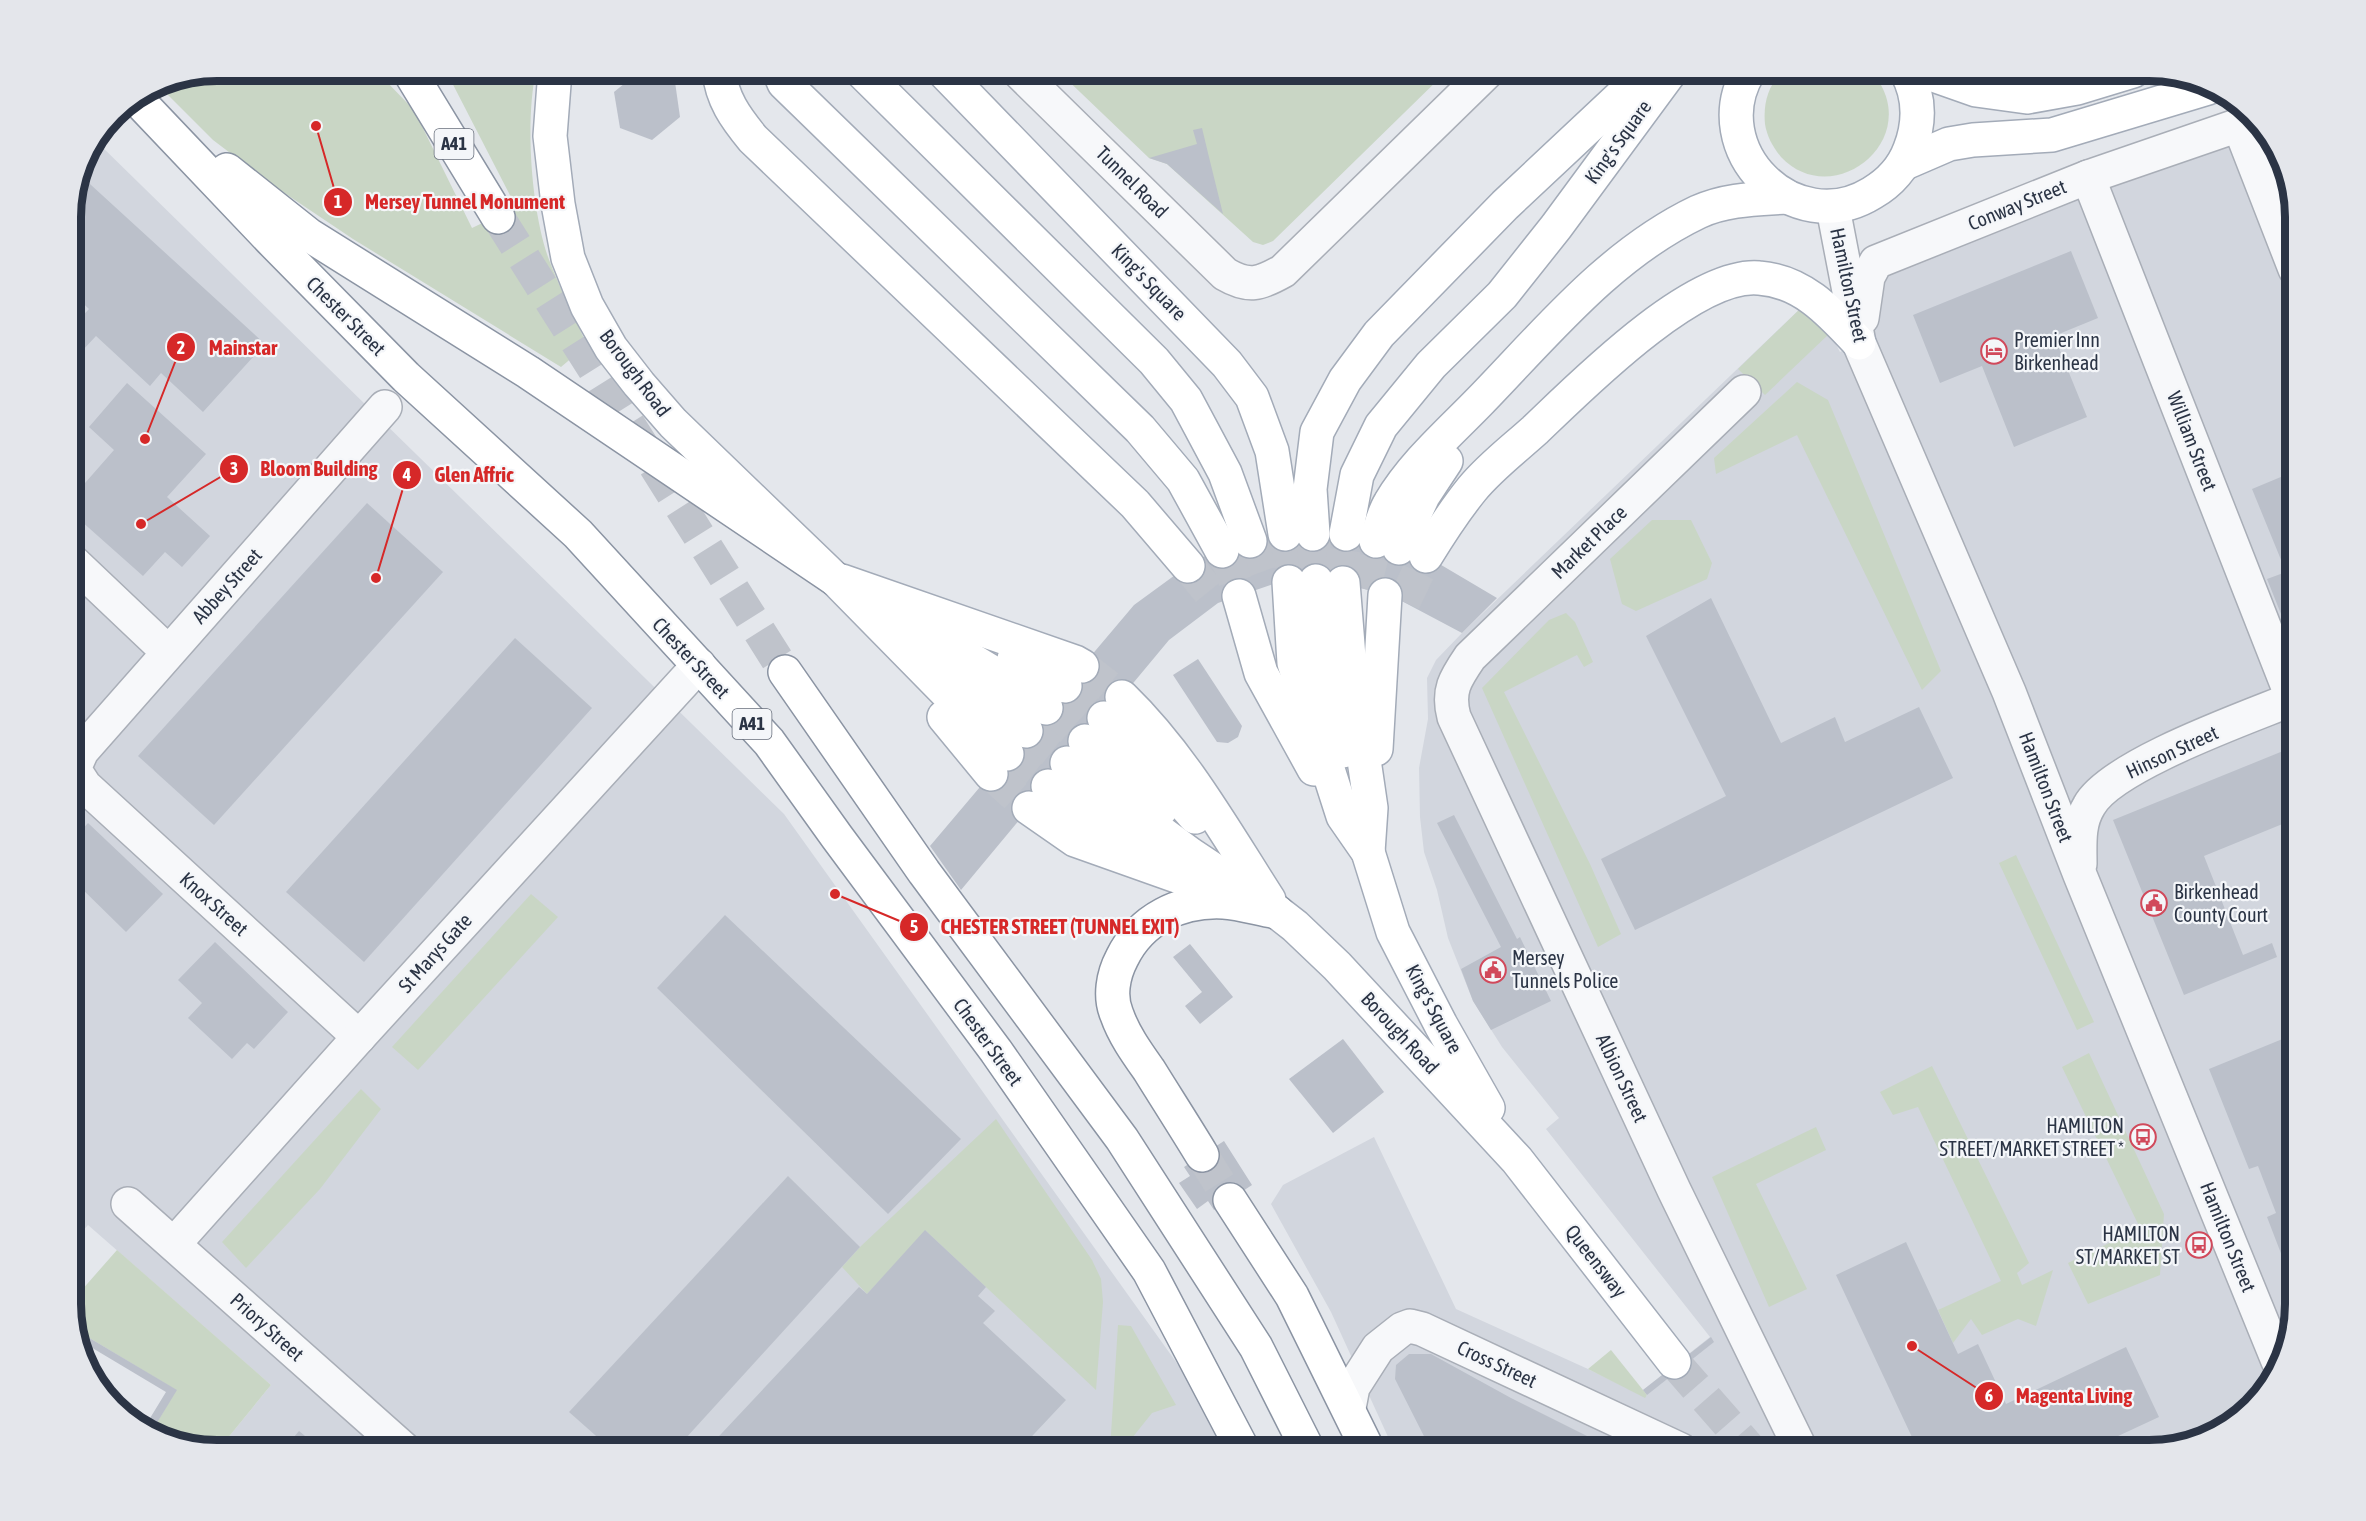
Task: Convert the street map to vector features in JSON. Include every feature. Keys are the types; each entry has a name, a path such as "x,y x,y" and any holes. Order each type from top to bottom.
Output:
{"main road":[{"name":"A41","path":"416,81 498,217"},
{"name":"Borough Road","path":"554,81 550,136 558,204 568,258 587,306 611,348 673,423 835,579"},
{"path":"720,81 720,88 732,114 753,139 1135,504 1188,566"},
{"path":"783,81 1140,429 1236,546 1226,473 1186,400 1154,361 872,81"},
{"name":"King's Square","path":"954,81 1219,355 1252,397 1299,534 1310,489 1317,432 1345,380 1379,334 1506,205 1636,81"},
{"name":"King's Square","path":"1387,545 1358,475 1381,426 1431,365 1502,295 1556,227 1663,81"},
{"path":"1743,81 1736,113 1738,137 1749,163 1764,182 1787,197 1812,205 1833,208 1861,200 1877,191 1905,162 1916,134 1918,108 1912,81"},
{"path":"1952,81 1976,90 2027,97 2077,88 2099,81"},
{"path":"1905,162 1949,144 1973,140 2052,135 2199,91"},
{"path":"142,103 309,235 528,372 835,579 1036,720"},
{"name":"Chester Street","path":"141,104 406,377 578,534 769,742 996,1051 1149,1271 1238,1440"},
{"path":"1387,545 1520,360 1602,276 1670,227 1701,211 1735,201 1787,197"},
{"path":"1387,545 1443,528 1473,488 1621,348 1706,291 1732,280 1758,277 1782,282 1804,292 1827,309 1859,343"},
{"path":"835,579 1075,662 1036,720"},
{"path":"835,579 1036,720"},
{"path":"1314,591 1383,662 1357,812"},
{"path":"1314,591 1261,673 1300,745 1357,812"},
{"path":"1314,591 1321,659 1368,852"},
{"name":"King's Square","path":"1314,591 1349,657 1357,812"},
{"name":"King's Square","path":"1314,591 1294,663 1357,812 1393,932 1441,1025 1517,1160"},
{"path":"785,672 924,872 1122,1138 1256,1347 1303,1440"},
{"path":"1076,752 1132,745 1277,912"},
{"path":"1076,752 1075,840 1277,912"},
{"path":"1076,752 1190,854 1277,912"},
{"path":"1203,1155 1127,1036 1116,1013 1112,989 1118,967 1128,946 1143,928 1162,915 1191,904 1224,902 1277,912"},
{"name":"Borough Road","path":"1277,912 1295,926 1344,974 1517,1160"},
{"name":"Queensway","path":"1517,1160 1674,1362"},
{"path":"1230,1200 1292,1296 1363,1440"}],"street":[{"name":"Tunnel Road","path":"1029,81 1225,274 1239,282 1252,284 1283,271 1477,81"},
{"name":"Conway Street","path":"1859,343 1868,277 1876,262 2088,177 2239,125 2285,243"},
{"name":"William Street","path":"2088,177 2285,676"},
{"name":"Hamilton Street","path":"1833,208 1859,343 2009,692 2080,875 2275,1354"},
{"name":"Market Place","path":"1450,703 1452,687 1470,657 1744,392"},
{"name":"Abbey Street","path":"81,753 385,406"},
{"path":"81,569 168,652"},
{"name":"St Marys Gate","path":"174,1244 359,1037 699,665"},
{"name":"Albion Street","path":"1450,703 1454,717 1674,1190 1796,1440"},
{"name":"Hinson Street","path":"2080,875 2080,825 2089,804 2105,787 2133,768 2285,705"},
{"name":"Knox Street","path":"81,780 85,786 359,1037"},
{"name":"Priory Street","path":"128,1204 394,1440"},
{"name":"Cross Street","path":"1349,1408 1353,1387 1378,1348 1402,1329 1410,1326 1422,1329 1660,1440"}],"shaded area":[{"path":"2239,115 2262,141 2278,173 2285,208 2285,1313 2278,1348 2257,1387 2232,1412 2201,1430 2167,1439 1389,1440 1331,1312 1271,1204 1283,1185 1374,1137 1456,1309 1645,1397 1647,1395 1643,1390 1710,1337 1546,1129 1559,1118 1502,1047 1473,1001 1448,938 1437,890 1424,852 1420,817 1419,768 1428,719 1427,678 1436,660 1462,633 1802,307 1830,333 1840,352 1874,334 1870,307 1885,275"},
{"path":"101,146 784,814 1232,1440 226,1440 271,1385 88,1225 81,1233 81,208 91,165"}],"green space":[{"path":"208,81 386,81 414,110 472,228 516,207 451,81 534,81 530,139 537,214 548,257 587,345 561,367 353,239 274,186 213,140 164,91"},
{"path":"1068,81 1437,81 1273,241 1263,245 1253,242 1167,164 1149,158"},
{"path":"1878,81 1888,108 1887,130 1877,149 1862,164 1843,173 1822,176 1801,171 1781,157 1773,146 1766,129 1766,102 1774,82"},
{"path":"1802,307 1830,333 1765,395 1738,369"},
{"path":"1797,382 1828,400 1941,671 1922,690 1797,435 1716,474 1714,458"},
{"path":"1652,520 1691,520 1712,563 1707,579 1636,611 1622,604 1610,559"},
{"path":"1566,613 1575,622 1593,662 1584,667 1577,655 1504,692 1590,864 1621,934 1598,947 1482,688 1549,620"},
{"path":"2016,855 2094,1022 2077,1030 1999,863"},
{"path":"531,894 558,917 418,1070 392,1047"},
{"path":"2089,1053 2164,1214 2160,1275 2088,1304 2068,1263 2140,1228 2062,1067"},
{"path":"1932,1066 2029,1263 2017,1273 2022,1285 2053,1270 2036,1326 2018,1319 1982,1335 1971,1319 1953,1343 1938,1310 2001,1281 1918,1107 1893,1115 1880,1092"},
{"path":"361,1089 381,1109 320,1189 246,1268 222,1242"},
{"path":"996,1119 1092,1260 1101,1279 1103,1302 1096,1390 926,1231 867,1294 842,1267 860,1247"},
{"path":"1816,1127 1826,1150 1756,1184 1807,1289 1769,1307 1712,1177"},
{"path":"117,1250 271,1385 226,1440 199,1439 165,1430 155,1425 176,1390 85,1336 81,1313 81,1291"},
{"path":"1118,1325 1131,1326 1176,1405 1152,1413 1132,1440 1111,1440"},
{"path":"1611,1350 1647,1395 1645,1398 1588,1369"}],"building":[{"path":"628,81 675,82 680,117 652,140 620,128 614,92"},
{"path":"1202,128 1223,214 1167,164 1149,158 1197,144 1193,130"},
{"path":"86,181 265,344 203,412 161,373 150,386 96,336 81,350 81,317 89,309 81,301 81,208"},
{"name":"Premier Inn Birkenhead","path":"2071,251 2098,318 2054,336 2087,417 2014,447 1982,366 1940,383 1913,315"},
{"path":"127,383 206,454 167,497 210,536 182,567 165,552 143,576 81,521 81,488 114,450 89,427"},
{"path":"2285,475 2285,570 2252,489"},
{"path":"367,503 443,572 214,825 138,756"},
{"path":"1351,533 1426,556 1497,598 1462,633 1396,598 1337,581 1276,583 1218,603 1169,640 961,890 930,846 1134,605 1197,559 1272,534"},
{"path":"2285,572 2285,624 2267,579"},
{"path":"1711,598 1781,743 1835,717 1845,742 1919,707 1953,778 1635,930 1601,859 1726,796 1646,636"},
{"path":"515,638 592,708 364,962 286,892"},
{"path":"1198,659 1242,726 1238,737 1228,743 1217,742 1173,675"},
{"path":"2285,750 2285,823 2204,856 2243,955 2272,943 2277,957 2184,995 2113,820"},
{"path":"1454,815 1517,939 1520,937 1551,1001 1491,1030 1473,1001 1461,969 1501,947 1437,823"},
{"path":"88,823 163,894 126,932 81,888 81,831"},
{"path":"725,915 961,1139 888,1214 657,988"},
{"path":"215,942 288,1012 254,1049 247,1043 232,1059 188,1018 202,1003 178,980"},
{"path":"1190,944 1233,997 1200,1024 1185,1006 1202,992 1173,957"},
{"path":"2285,1038 2285,1264 2267,1217 2276,1213 2258,1166 2249,1169 2209,1069"},
{"path":"1343,1039 1384,1092 1333,1133 1289,1079"},
{"path":"1224,1141 1252,1185 1214,1210 1208,1201 1197,1209 1179,1183 1190,1176 1184,1167"},
{"path":"788,1176 860,1247 684,1440 601,1440 569,1412"},
{"path":"925,1230 986,1287 978,1296 995,1311 983,1323 1066,1400 1028,1440 715,1440 859,1287 867,1294"},
{"path":"1906,1242 1958,1354 1978,1344 2006,1404 2126,1347 2159,1417 2110,1440 1913,1440 1836,1275"},
{"path":"85,1335 177,1390 156,1425 148,1421 166,1392 88,1345"},
{"path":"1711,1337 1714,1342 1647,1395 1643,1390"},
{"path":"1409,1354 1431,1354 1511,1398 1595,1440 1426,1440 1395,1379 1396,1365"},
{"path":"299,1431 310,1440 291,1440"}],"tunnel":[{"path":"498,217 785,672"},
{"path":"1285,534 1289,582"},
{"path":"1313,534 1316,581"},
{"path":"1343,583 1346,534"},
{"path":"1250,541 1267,586"},
{"path":"1364,589 1376,541"},
{"path":"1222,551 1231,568 1239,596"},
{"path":"1404,602 1426,556"},
{"path":"1188,566 1218,603"},
{"path":"1082,666 1122,697"},
{"path":"1065,686 1104,718"},
{"path":"1046,708 1085,741"},
{"path":"1026,731 1067,763"},
{"path":"1007,754 1048,786"},
{"path":"991,774 1029,808"},
{"path":"1202,1155 1230,1200"},
{"path":"1674,1362 1742,1440"}],"place":[{"name":"Mersey Tunnel Monument","path":"316,126"},
{"name":"Premier Inn Birkenhead","path":"1994,351"},
{"name":"Mainstar","path":"145,439"},
{"name":"Bloom Building","path":"141,524"},
{"name":"Glen Affric","path":"376,578"},
{"name":"CHESTER STREET (TUNNEL EXIT)","path":"835,894"},
{"name":"Birkenhead County Court","path":"2154,903"},
{"name":"Mersey Tunnels Police","path":"1493,970"},
{"name":"HAMILTON STREET/MARKET STREET *","path":"2143,1137"},
{"name":"HAMILTON ST/MARKET ST","path":"2199,1245"},
{"name":"Magenta Living","path":"1912,1346"}]}
